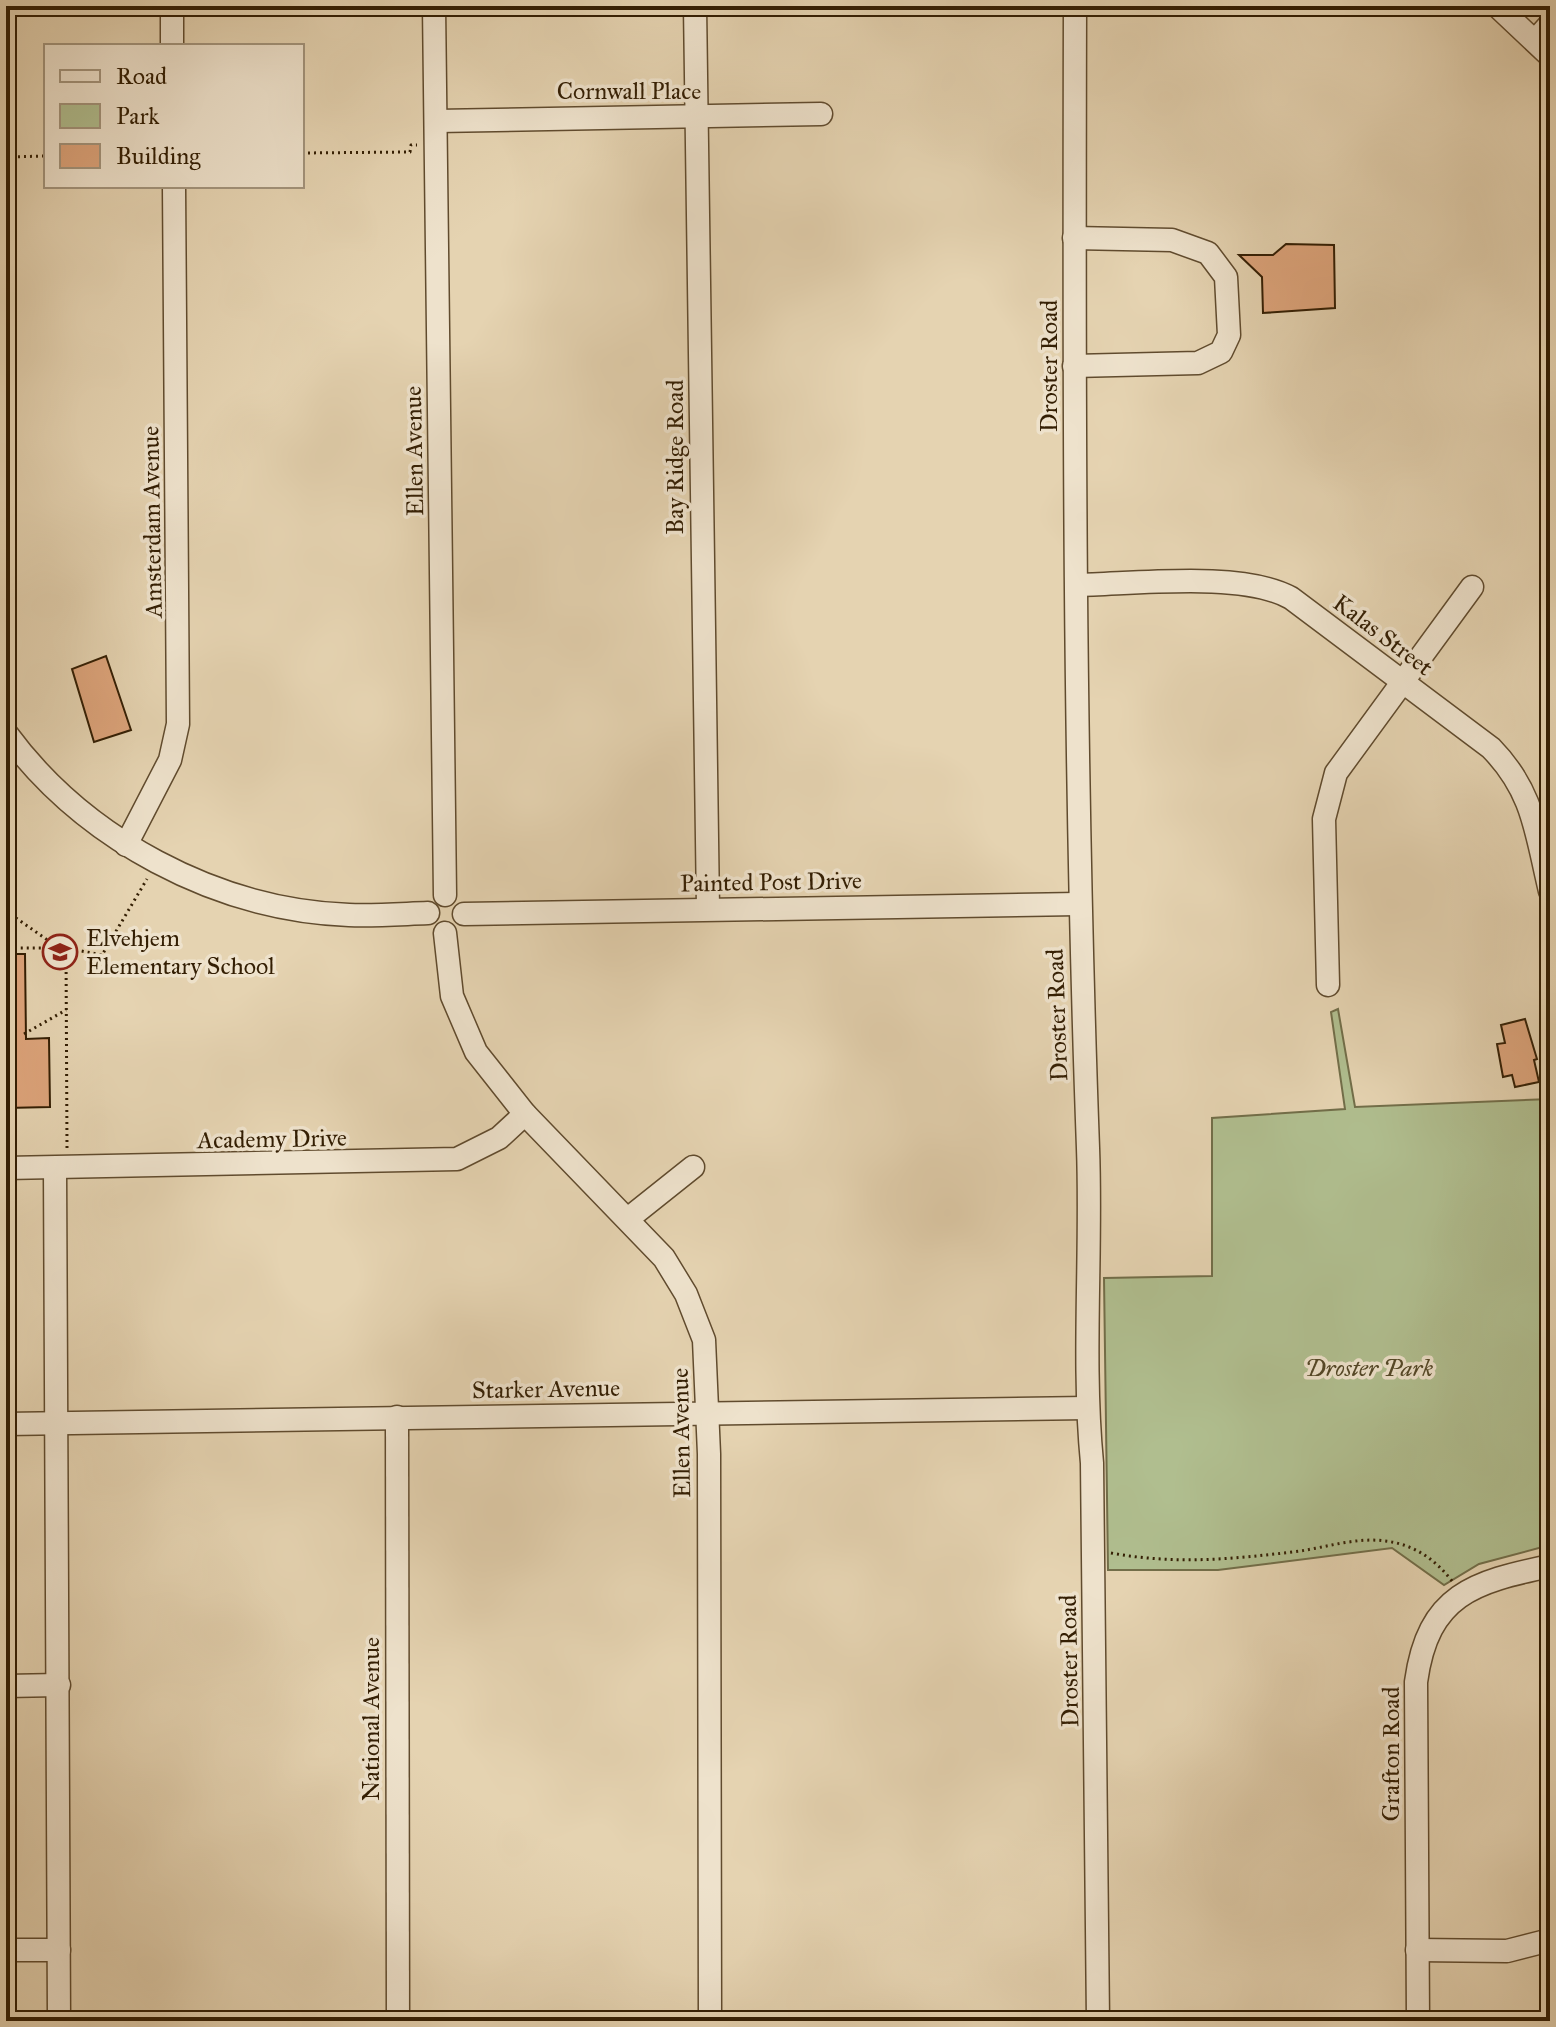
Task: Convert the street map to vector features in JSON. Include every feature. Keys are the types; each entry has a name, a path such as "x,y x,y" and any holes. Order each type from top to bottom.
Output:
{"street":[{"path":"172,6 172,44"},
{"name":"Ellen Avenue","path":"434,6 445,895"},
{"name":"Bay Ridge Road","path":"695,6 708,908"},
{"name":"Droster Road","path":"1075,6 1078,904 1091,1213 1087,1408 1094,1550 1098,2021"},
{"path":"1497,6 1542,49 1550,24"},
{"name":"Cornwall Place","path":"437,121 549,116 821,114"},
{"name":"Amsterdam Avenue","path":"126,845 170,760 178,724 174,188"},
{"path":"1074,238 1172,240 1208,253 1226,277 1229,335 1221,352 1198,363 1074,366"},
{"name":"Kalas Street","path":"1077,585 1220,583 1275,589 1491,748 1515,773 1532,818 1550,891"},
{"path":"1328,985 1324,819 1329,793 1346,756 1472,587"},
{"path":"6,733 32,768 88,819 126,845 157,861 242,897 305,910 348,915 428,913"},
{"path":"445,895 460,903 464,914 460,924 445,933 431,924 428,913 434,899 445,895"},
{"name":"Painted Post Drive","path":"464,914 1078,904"},
{"name":"Ellen Avenue","path":"445,933 452,996 462,1023 492,1076 664,1258 697,1318 704,1340 710,2021"},
{"name":"Academy Drive","path":"6,1168 457,1159 499,1138 525,1114"},
{"path":"629,1218 693,1167"},
{"path":"55,1168 59,2021"},
{"name":"Starker Avenue","path":"6,1424 1087,1408"},
{"name":"National Avenue","path":"397,1417 398,2021"},
{"name":"Grafton Road","path":"1418,2021 1417,1674 1429,1634 1461,1593 1489,1579 1550,1566"},
{"path":"6,1686 59,1685"},
{"path":"1417,1950 1507,1951 1550,1940"},
{"path":"6,1950 59,1950"}],"path":[{"path":"304,153 410,152 411,145 437,145"},
{"path":"6,157 44,156"},
{"path":"6,787 15,778 24,785"},
{"path":"6,948 66,948 102,955 157,861"},
{"path":"6,911 46,939 66,948"},
{"path":"66,948 67,1148"},
{"path":"24,1034 67,1010"},
{"path":"1094,1550 1178,1562 1223,1561 1384,1540 1413,1547 1440,1565 1461,1593"}],"green space":[{"name":"Droster Park","path":"1338,1009 1355,1107 1550,1099 1550,1545 1479,1564 1444,1585 1392,1548 1218,1570 1108,1570 1104,1278 1212,1276 1212,1118 1345,1109 1331,1012"}],"building":[{"path":"1286,244 1334,245 1335,308 1263,313 1262,277 1239,255 1273,255"},
{"path":"106,656 131,730 94,742 72,669"},
{"path":"6,954 25,954 26,1039 49,1038 50,1107 6,1108"},
{"path":"1525,1019 1537,1059 1534,1060 1539,1082 1515,1087 1512,1075 1503,1077 1497,1044 1505,1043 1501,1025"}],"place":[{"name":"Elvehjem Elementary School","path":"60,952"}]}
